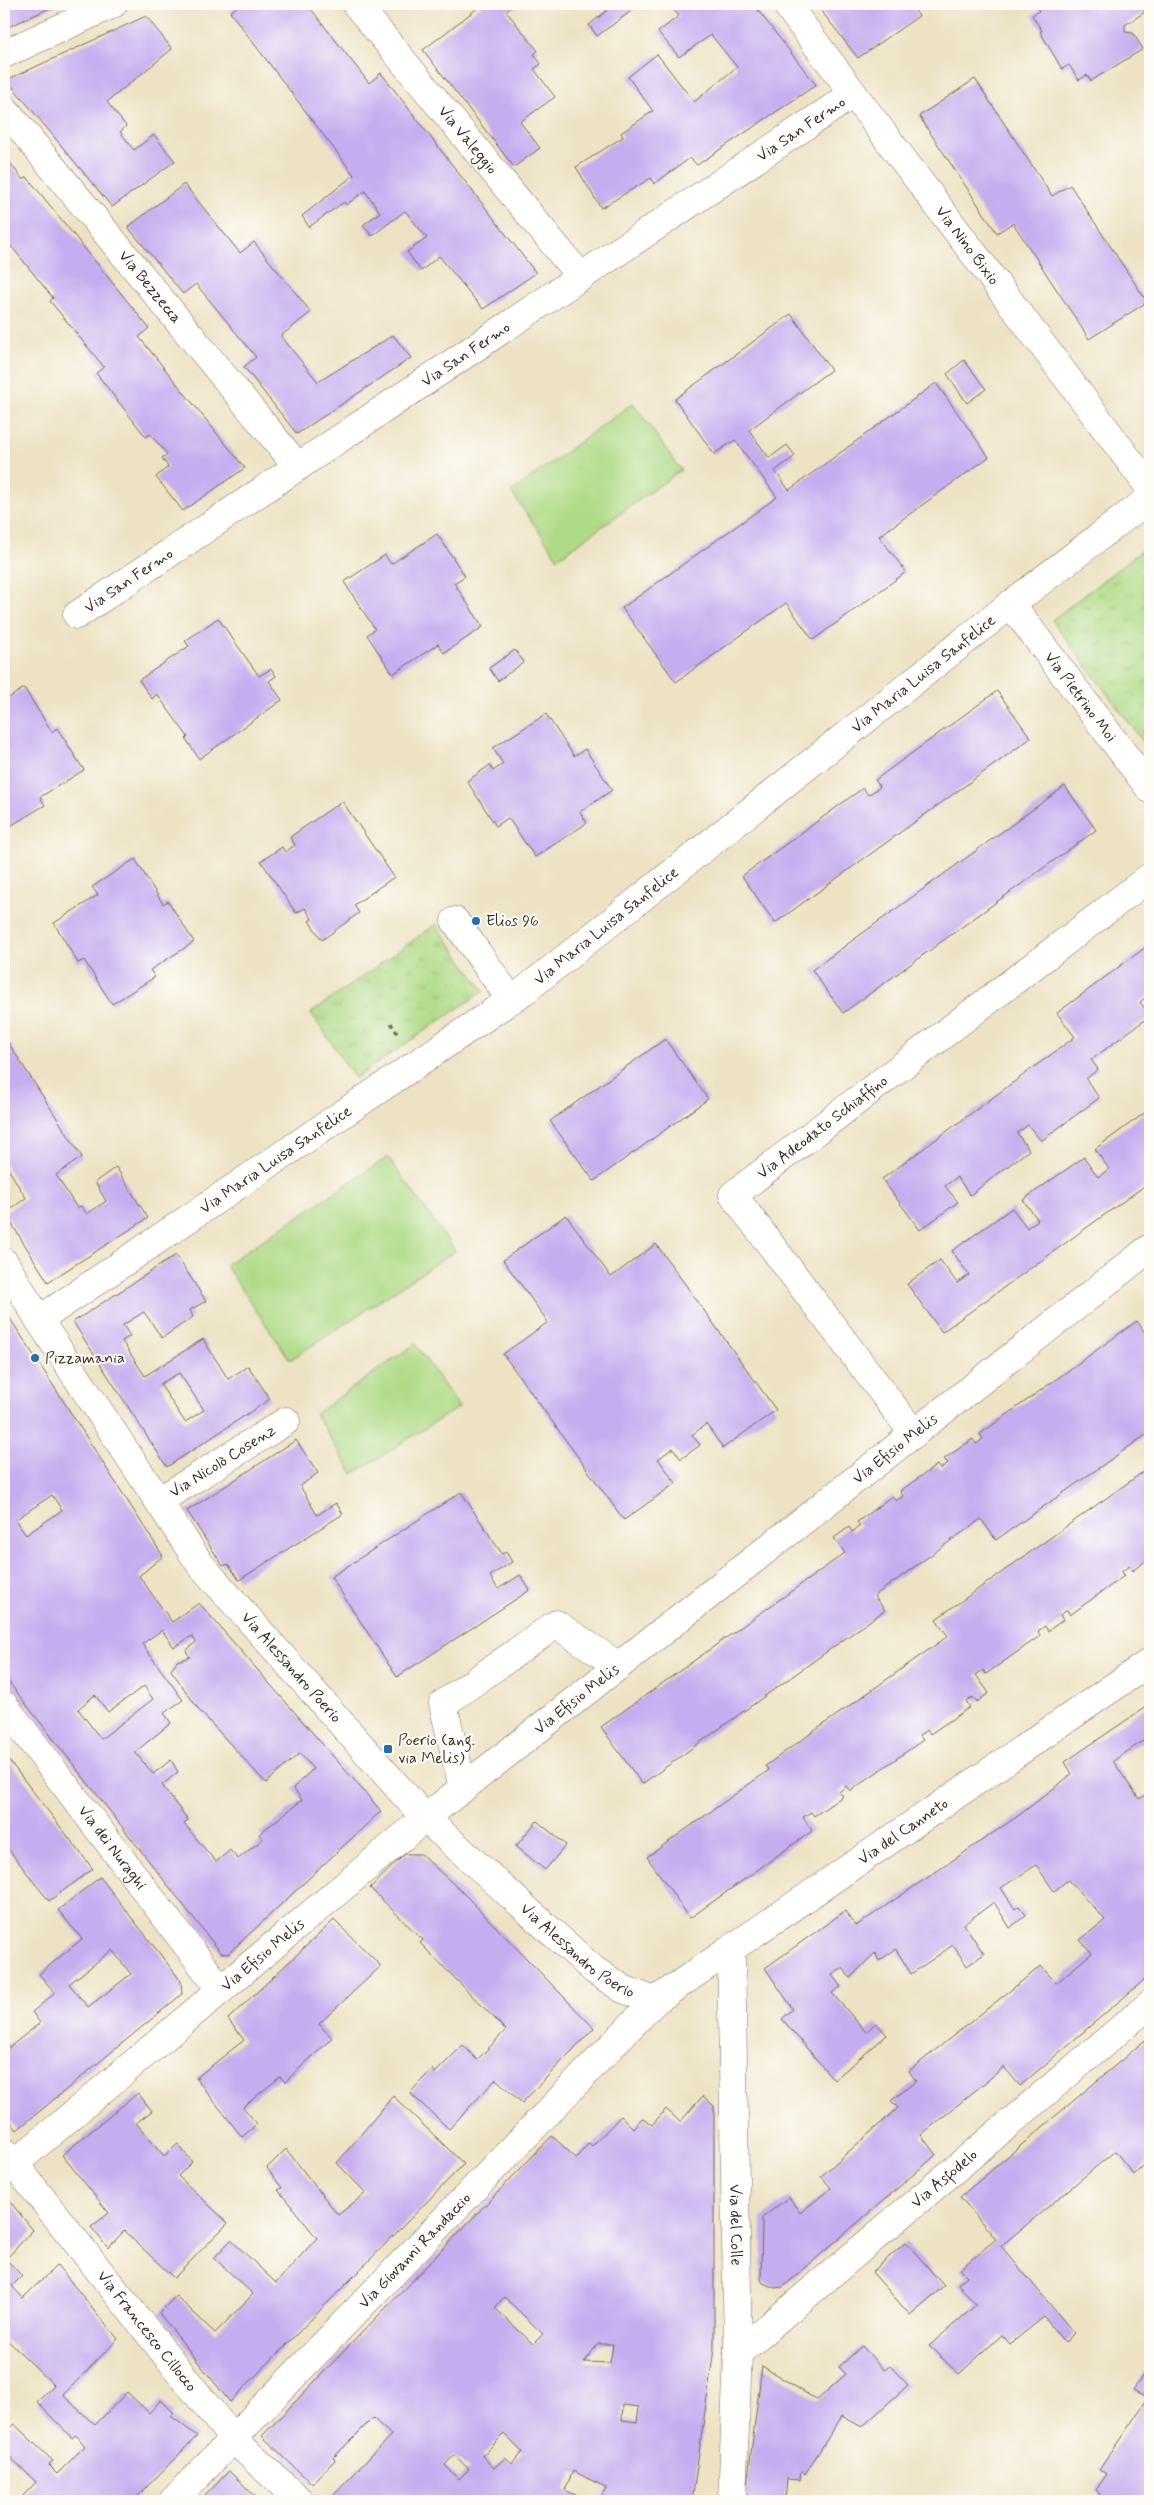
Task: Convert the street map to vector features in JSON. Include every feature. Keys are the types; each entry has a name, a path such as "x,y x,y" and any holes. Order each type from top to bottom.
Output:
{"street":[{"path":"4,54 113,4"},
{"name":"Via Valeggio","path":"356,4 581,277"},
{"name":"Via Nino Bixio","path":"786,4 1150,488"},
{"name":"Via San Fermo","path":"77,615 853,94"},
{"name":"Via Bezzecca","path":"4,108 298,466"},
{"name":"Via Maria Luisa Sanfelice","path":"39,1320 511,1000 1011,604 1150,498"},
{"name":"Via Pietrino Moi","path":"1011,604 1150,789"},
{"name":"Via Adeodato Schiaffino","path":"914,1434 733,1195 1150,877"},
{"path":"455,921 511,1000"},
{"name":"Via Efisio Melis","path":"9,2157 221,1990 425,1818 1150,1248"},
{"name":"Via Alessandro Poerio","path":"4,1262 39,1320 200,1564 425,1818 594,1970 623,1988 655,2001"},
{"name":"Via Nicolò Cosenz","path":"159,1501 286,1420"},
{"path":"463,1788 443,1704 556,1624 619,1666"},
{"name":"Via del Canneto","path":"655,2001 1150,1662"},
{"name":"Via dei Nuraghi","path":"4,1705 221,1990"},
{"name":"Via del Colle","path":"731,1949 738,2353 732,2501"},
{"name":"Via Giovanni Randaccio","path":"172,2501 655,2001"},
{"name":"Via Asfodelo","path":"738,2353 1150,2004"},
{"name":"Via Francesco Cillocco","path":"9,2157 233,2440 300,2501"}],"green space":[{"path":"633,403 681,470 558,558 511,492"},
{"path":"1141,551 1150,563 1150,751 1052,620"},
{"path":"436,924 484,991 355,1078 311,1013"},
{"path":"388,1157 455,1251 290,1360 225,1265"},
{"path":"415,1344 459,1407 353,1474 315,1414"}],"building":[{"path":"4,4 59,4 4,29"},
{"path":"240,4 307,4 369,83 381,73 536,273 483,309 439,256 421,271 407,252 427,238 405,211 372,236 363,225 380,212 365,191 346,205 344,202 309,227 302,216 354,175 230,12"},
{"path":"483,4 516,4 506,11 538,51 534,54 541,64 534,69 555,97 520,122 540,148 514,167 423,50"},
{"path":"615,4 641,4 597,36 589,25"},
{"path":"668,4 753,4 816,85 697,165 690,158 654,184 651,178 601,208 576,167 623,137 621,133 653,111 628,77 657,54 694,102 737,67 711,35 679,57 658,32 679,16"},
{"path":"816,4 910,4 919,16 858,58"},
{"path":"1035,4 1139,4 1145,12 1125,25 1125,32 1133,33 1143,49 1091,81 1087,75 1079,80 1069,65 1062,69 1040,32 1042,31 1032,15 1039,11"},
{"path":"146,16 172,49 107,102 126,126 120,132 134,150 154,135 175,161 112,207 7,80"},
{"path":"975,79 1052,196 1070,185 1147,302 1089,339 1013,223 997,233 919,116"},
{"path":"4,155 23,180 27,177 149,328 139,337 245,468 183,511 156,477 168,467 162,458 167,454 150,434 146,437 96,373 104,367 50,301 53,298 4,237"},
{"path":"184,184 240,253 254,242 311,312 281,336 318,382 393,335 411,358 297,434 244,367 256,357 196,284 183,294 128,227"},
{"path":"791,314 831,370 749,430 769,458 787,445 795,456 775,471 789,490 936,383 989,457 879,536 906,572 813,640 786,603 676,682 622,608 777,497 735,440 714,454 675,399"},
{"path":"964,360 986,389 967,403 947,374"},
{"path":"437,534 465,576 454,583 483,627 444,653 438,644 393,674 367,635 375,629 344,582 385,555 391,564"},
{"path":"218,618 259,676 271,669 276,676 269,681 282,700 199,759 186,739 188,737 157,694 152,699 139,680 189,646 185,641"},
{"path":"515,650 524,662 498,681 489,668"},
{"path":"24,688 52,732 57,728 84,770 40,797 45,805 4,830 4,701"},
{"path":"997,691 1031,738 775,923 742,876 863,788 868,795 880,787 875,780"},
{"path":"546,714 574,756 585,749 612,790 580,812 587,823 535,857 508,818 496,826 467,781 490,765 493,771 503,764 493,748"},
{"path":"1065,786 1096,830 843,1013 812,970"},
{"path":"342,801 394,877 354,905 359,913 322,940 309,921 312,919 305,908 296,913 261,861 282,847 285,852 295,845 290,837"},
{"path":"135,859 163,904 168,901 194,942 150,970 155,977 112,1004 84,960 78,963 54,923 98,895 92,887"},
{"path":"1150,944 1150,994 1140,1002 1150,1016 1091,1060 1098,1069 1086,1079 1099,1098 1041,1141 1028,1125 1017,1133 1029,1150 970,1195 957,1177 945,1186 958,1202 920,1230 882,1179 1075,1037 1057,1013"},
{"path":"4,1036 82,1157 56,1175 77,1208 81,1206 87,1214 106,1201 95,1182 116,1167 148,1218 48,1282 5,1213 26,1198 4,1162"},
{"path":"665,1039 708,1099 594,1181 550,1121"},
{"path":"1150,1109 1150,1182 942,1332 907,1284 940,1260 957,1283 969,1275 952,1251 1012,1208 1027,1228 1038,1220 1023,1200 1084,1157 1098,1177 1109,1169 1095,1149"},
{"path":"566,1215 611,1277 656,1244 776,1410 723,1448 706,1424 692,1435 700,1445 681,1459 673,1448 658,1459 676,1483 624,1520 503,1354 548,1322 503,1260"},
{"path":"176,1255 206,1301 190,1310 193,1317 162,1338 144,1312 123,1325 130,1336 122,1341 145,1376 203,1339 228,1379 248,1366 270,1399 167,1467 73,1322","holes":["179,1373 204,1410 185,1422 160,1384"]},
{"path":"4,1309 163,1556 139,1576 172,1622 199,1603 381,1811 228,1954 221,1953 4,1676","holes":["52,1495 62,1510 26,1535 15,1520","162,1630 174,1647 192,1636 196,1642 186,1651 190,1657 177,1661 171,1670 199,1710 266,1783 300,1753 313,1769 293,1788 302,1800 259,1834 263,1839 238,1859 230,1850 216,1862 184,1824 188,1820 162,1785 178,1772 171,1760 153,1774 135,1752 171,1723 164,1713 183,1700 142,1644","144,1686 153,1699 101,1739 78,1709 95,1695 108,1712"]},
{"path":"1137,1321 1150,1340 1150,1432 996,1540 981,1519 874,1596 885,1610 642,1784 601,1727 845,1553 834,1538 849,1527 852,1532 860,1526 857,1522 892,1496 896,1501 903,1496 900,1491 937,1465 940,1469 948,1463 944,1459 973,1439 976,1444 983,1439 980,1434"},
{"path":"296,1440 318,1473 300,1486 317,1515 336,1503 343,1514 239,1580 228,1564 223,1566 187,1511"},
{"path":"1150,1467 1150,1558 1132,1571 1129,1566 1121,1572 1124,1576 1070,1615 1067,1610 1060,1615 1063,1620 1048,1631 1045,1626 1038,1631 1040,1636 986,1674 983,1670 976,1675 989,1693 977,1702 973,1697 966,1702 970,1707 930,1734 927,1730 919,1735 923,1740 850,1791 846,1786 839,1792 843,1796 814,1816 811,1812 803,1817 812,1831 690,1918 647,1857 769,1770 765,1766 948,1636 936,1619"},
{"path":"461,1492 502,1554 506,1552 512,1562 490,1576 498,1589 520,1575 530,1590 397,1677 331,1577"},
{"path":"1150,1704 1150,1751 1143,1741 1113,1761 1139,1799 1150,1792 1150,1975 1020,2086 1004,2067 921,2135 936,2155 783,2287 775,2288 763,2283 761,2280 762,2218 789,2197 800,2213 831,2188 821,2176 898,2108 891,2101 916,2081 909,2071 1041,1966 1056,1983 1092,1953 1080,1940 1105,1920 1068,1880 1054,1891 1036,1865 1001,1888 1015,1909 1019,1906 1026,1915 1010,1928 994,1902 964,1924 984,1954 967,1966 953,1945 911,1974 896,1949 879,1961 875,1953 850,1978 843,1968 832,1975 841,1987 832,1993 866,2032 876,2023 887,2035 834,2080 782,2019 793,2009 765,1968 845,1911 856,1926 1018,1816 1072,1774 1065,1762"},
{"path":"4,1754 93,1869 49,1901 4,1844"},
{"path":"537,1821 566,1845 545,1870 516,1846"},
{"path":"405,1854 421,1854 464,1894 594,2028 522,2103 496,2079 449,2129 410,2093 432,2069 435,2073 463,2045 477,2060 506,2030 420,1943 423,1940 370,1888"},
{"path":"100,1877 181,1981 182,1994 17,2130 4,2114 4,2045 7,2049 40,2023 32,2012 55,1993 39,1974 82,1939 58,1910","holes":["112,1950 131,1974 88,2007 69,1984"]},
{"path":"334,1920 381,1966 319,2024 332,2038 285,2082 280,2077 243,2107 257,2124 242,2137 196,2078 244,2040 228,2019"},
{"path":"1150,2036 1150,2159 1134,2175 1115,2151 1001,2246 1074,2333 1065,2343 1044,2317 1010,2344 1002,2335 959,2374 929,2346 976,2305 958,2284 967,2276 960,2269 996,2239 960,2197"},
{"path":"138,2093 152,2111 136,2123 164,2156 178,2144 192,2162 178,2176 228,2223 174,2278 124,2231 108,2248 91,2227 109,2213 62,2155"},
{"path":"393,2096 464,2164 230,2402 159,2313 176,2296 215,2333 253,2294 214,2258 231,2240 276,2283 317,2238 278,2190 282,2188 267,2168 286,2149 338,2215 366,2193 337,2163"},
{"path":"703,2096 714,2106 714,2349 692,2501 599,2501 607,2488 573,2471 565,2490 588,2501 331,2501 329,2500 391,2435 373,2418 333,2458 335,2460 312,2484 262,2436 552,2136 576,2158 589,2143 592,2146 621,2116 633,2128 642,2118 652,2125 666,2109 680,2122","holes":["504,2297 543,2334 533,2344 495,2308","598,2344 613,2344 610,2363 584,2362","623,2405 639,2407 637,2422 622,2420","504,2434 522,2452 512,2464 505,2458 494,2468 482,2456","454,2455 469,2469 459,2479 445,2465"]},
{"path":"4,2194 33,2230 6,2259 22,2276 12,2286 23,2298 57,2265 118,2339 63,2395 95,2425 127,2392 149,2413 161,2400 174,2413 171,2416 197,2436 133,2501 29,2501 23,2496 36,2482 4,2451 4,2433 14,2424 53,2461 48,2465 57,2474 85,2446 76,2435 72,2438 37,2402 54,2385 4,2337"},
{"path":"906,2242 944,2286 910,2315 872,2272"},
{"path":"862,2346 884,2370 890,2366 908,2385 862,2427 842,2416 805,2474 801,2471 800,2480 787,2479 785,2501 745,2501 762,2366 817,2400 846,2374 839,2367"},
{"path":"1147,2369 1150,2371 1150,2501 1095,2501 1100,2494 1096,2490 1107,2474 1099,2470 1148,2398 1133,2390"},
{"path":"229,2471 260,2501 200,2501"}],"place":[{"name":"Elios 96","path":"476,921"},
{"name":"Pizzamania","path":"35,1358"},
{"name":"Poerio (ang. via Melis)","path":"388,1749"}]}
